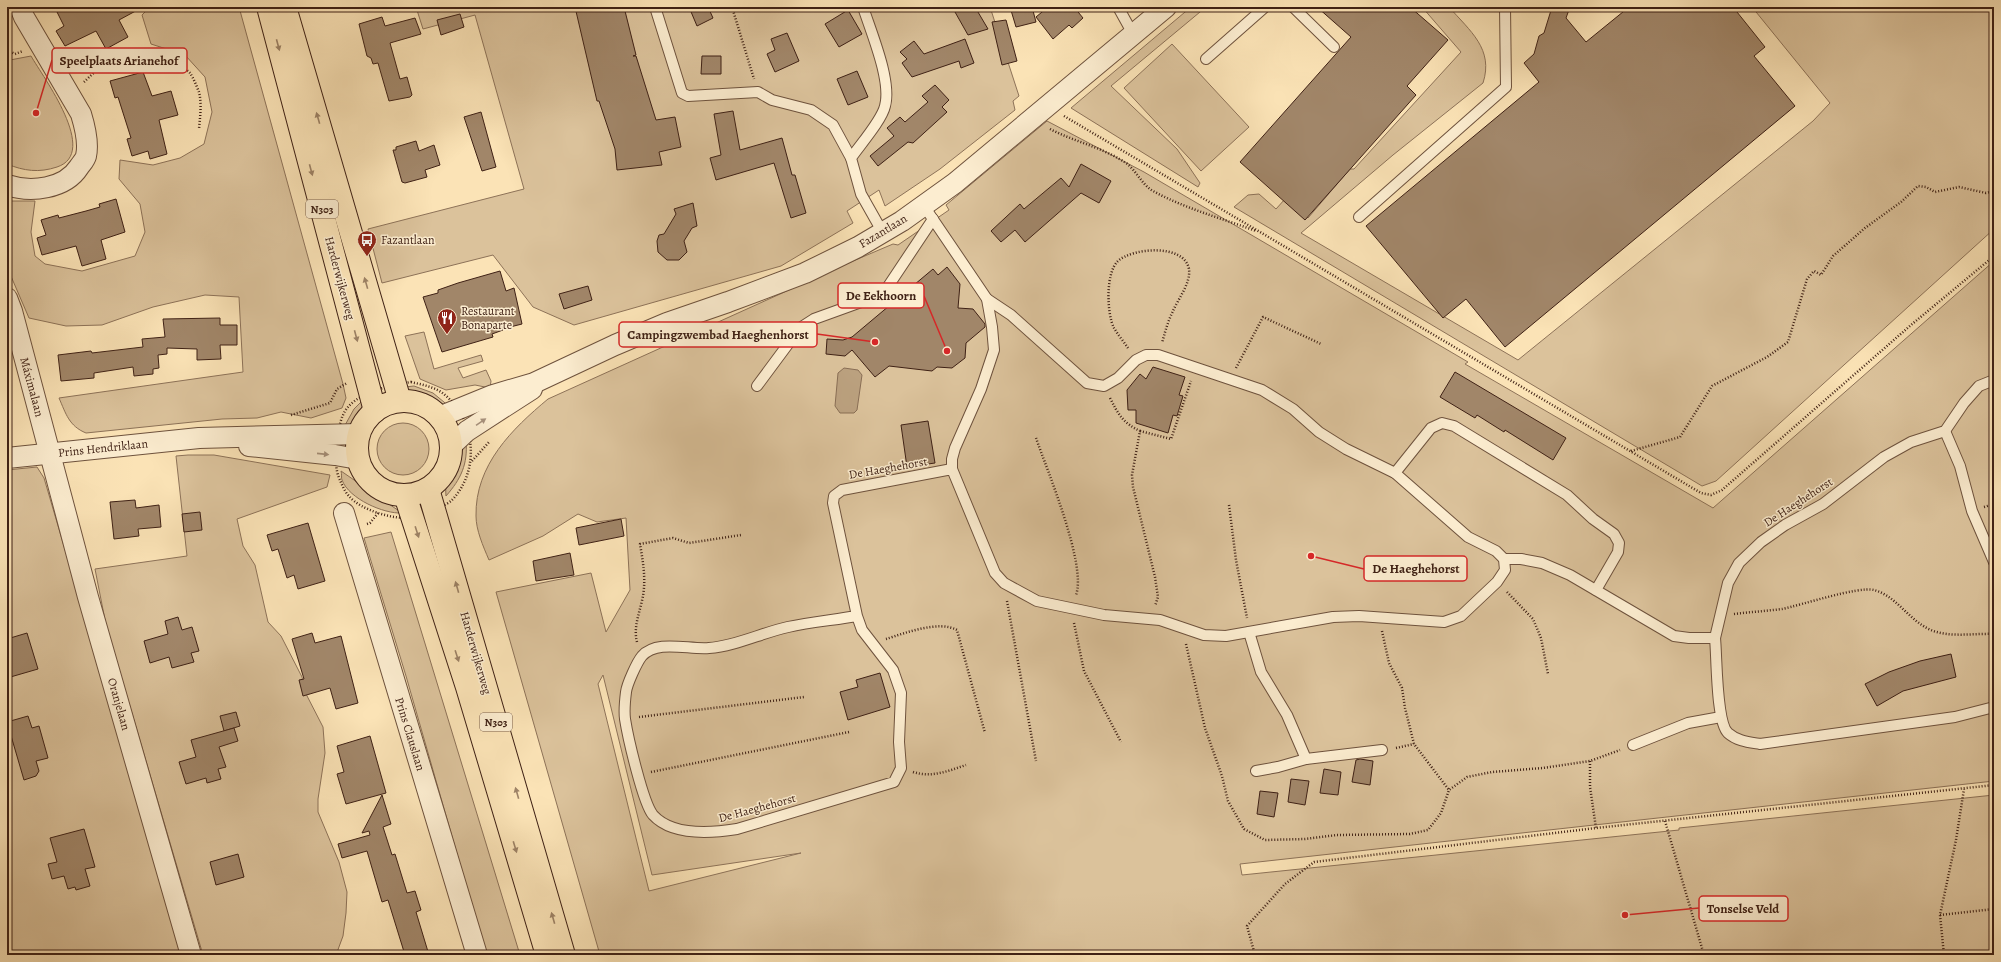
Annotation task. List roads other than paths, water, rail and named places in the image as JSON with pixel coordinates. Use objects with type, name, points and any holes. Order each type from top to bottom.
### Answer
[{"type":"main road","name":"Harderwijkerweg","points":[[268,7],[375,411]]},
{"type":"main road","name":"Harderwijkerweg","points":[[285,7],[400,401]]},
{"type":"main road","points":[[400,401],[415,402],[428,408],[449,413],[447,429],[451,446],[449,463],[431,499],[390,493],[375,486],[365,474],[358,460],[357,451],[359,434],[366,421],[375,411],[387,404],[400,401]]},
{"type":"main road","name":"Harderwijkerweg","points":[[405,495],[467,687],[547,955]]},
{"type":"main road","name":"Harderwijkerweg","points":[[431,499],[564,955]]},
{"type":"street","points":[[7,185],[48,188],[61,183],[74,174],[86,157],[85,126],[71,98],[24,17],[20,7]]},
{"type":"street","name":"Fazantlaan","points":[[449,413],[493,395],[534,383],[615,345],[667,323],[805,273],[928,212],[955,182],[1166,7]]},
{"type":"street","name":"Máximalaan","points":[[7,298],[12,311],[49,453]]},
{"type":"street","name":"Fazantlaan","points":[[451,446],[468,431],[514,402],[553,374]]},
{"type":"street","name":"Prins Hendriklaan","points":[[7,458],[199,438],[338,432],[359,434]]},
{"type":"street","name":"Prins Hendriklaan","points":[[199,438],[252,446],[335,455],[358,460]]},
{"type":"street","name":"Oranjelaan","points":[[49,453],[88,597],[191,955]]},
{"type":"street","name":"Prins Clauslaan","points":[[344,513],[477,955]]},
{"type":"lane","points":[[655,7],[682,93],[688,96],[758,92],[772,100],[811,110],[823,118],[833,125],[850,158],[861,194],[883,233]]},
{"type":"lane","points":[[850,158],[873,128],[885,106],[886,79],[863,7]]},
{"type":"lane","points":[[1118,7],[1133,34]]},
{"type":"lane","points":[[1206,59],[1265,7]]},
{"type":"lane","points":[[1293,7],[1334,47]]},
{"type":"lane","points":[[1359,217],[1506,87],[1505,7]]},
{"type":"lane","points":[[757,386],[800,328],[814,319],[872,298],[887,288],[928,212],[987,299],[1011,315],[1087,383],[1104,386],[1118,378],[1136,360],[1146,355],[1158,355],[1262,390],[1294,409],[1319,432],[1346,449],[1395,472],[1468,537],[1496,551],[1504,559],[1505,570],[1497,582],[1461,616],[1444,622],[1379,617],[1333,617],[1226,636],[1204,635],[1160,620],[1104,615],[1037,601],[1004,583],[995,573],[952,469],[952,459],[955,448],[981,389],[994,350],[987,299]]},
{"type":"lane","points":[[1994,380],[1979,386],[1964,403],[1945,430],[1960,466],[1972,511],[1994,562]]},
{"type":"lane","points":[[1395,472],[1431,428],[1442,423],[1454,426],[1567,495],[1592,518],[1614,534],[1619,543],[1618,552],[1596,590]]},
{"type":"lane","name":"De Haeghehorst","points":[[1945,430],[1911,442],[1884,457],[1823,504],[1785,525],[1761,542],[1739,563],[1728,583],[1722,616],[1715,638],[1721,717],[1727,732],[1740,741],[1760,744],[1955,717],[1994,707]]},
{"type":"lane","name":"De Haeghehorst","points":[[857,616],[788,627],[720,647],[696,649],[664,647],[654,649],[642,656],[626,691],[625,718],[644,796],[653,815],[669,826],[698,832],[716,832],[737,829],[894,782],[901,768],[899,742],[901,693],[893,670],[862,630],[857,616],[839,539],[833,503],[834,496],[842,490],[952,469]]},
{"type":"lane","points":[[1504,559],[1521,559],[1542,563],[1570,575],[1674,636],[1690,638],[1715,638]]},
{"type":"lane","points":[[1249,632],[1262,672],[1287,715],[1306,759]]},
{"type":"lane","points":[[1633,745],[1688,723],[1721,717]]},
{"type":"lane","points":[[1256,771],[1278,768],[1306,759],[1382,750]]},
{"type":"place","name":"Speelplaats Arianehof","points":[[36,113]]},
{"type":"place","name":"Fazantlaan","points":[[367,257]]},
{"type":"place","name":"Restaurant Bonaparte","points":[[447,335]]},
{"type":"place","name":"Campingzwembad Haeghenhorst","points":[[875,342]]},
{"type":"place","name":"De Eekhoorn","points":[[947,351]]},
{"type":"place","name":"De Haeghehorst","points":[[1311,556]]},
{"type":"place","name":"Tonselse Veld","points":[[1625,915]]}]
